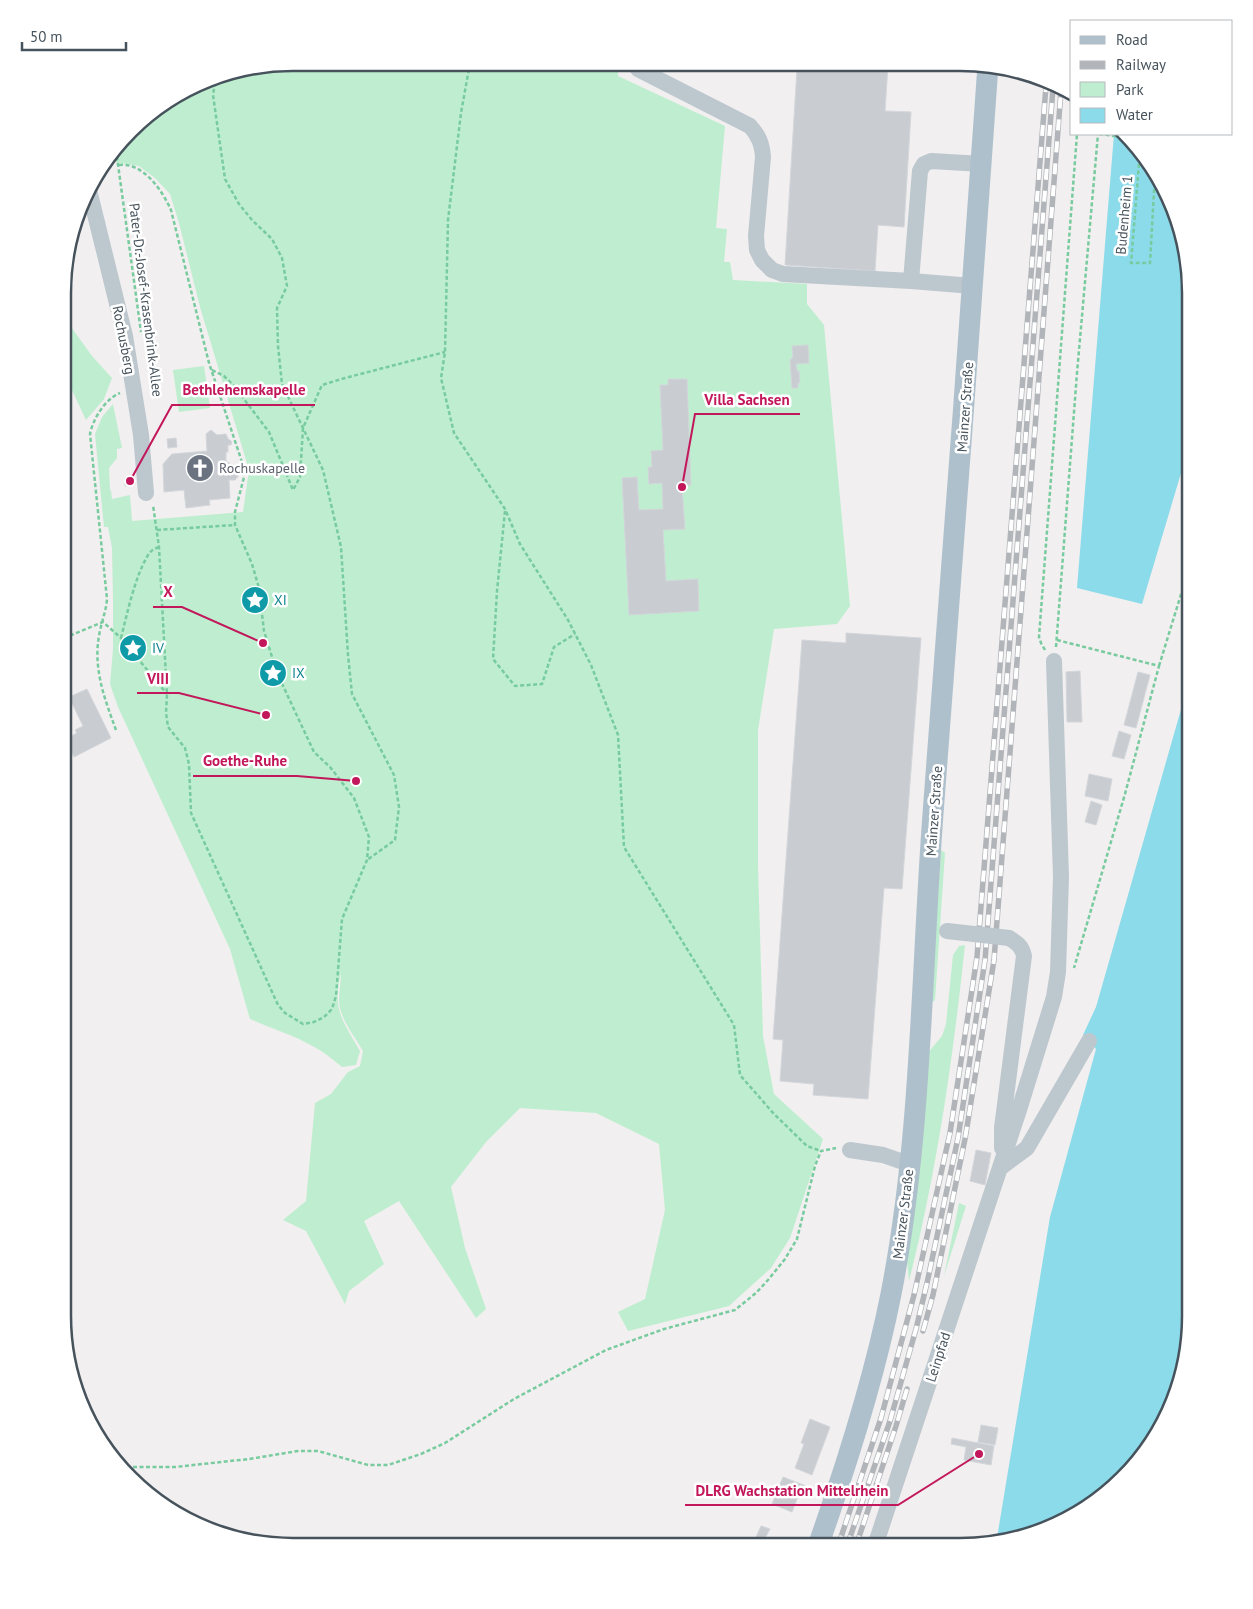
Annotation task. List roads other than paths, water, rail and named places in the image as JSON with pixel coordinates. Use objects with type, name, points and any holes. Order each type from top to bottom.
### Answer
[{"type":"main road","name":"Mainzer Straße","points":[[821,1538],[844,1472],[882,1334],[898,1250],[909,1164],[921,1032],[933,819],[987,73]]},
{"type":"street","points":[[642,71],[750,126],[758,135],[762,144],[763,157],[756,236],[757,250],[762,260],[772,270],[783,274],[973,286]]},
{"type":"street","points":[[911,281],[920,171],[924,164],[931,161],[982,164]]},
{"type":"street","name":"Rochusberg","points":[[92,200],[126,336],[141,435],[146,493]]},
{"type":"street","points":[[1000,1168],[1054,997],[1058,972],[1061,868],[1054,661]]},
{"type":"street","points":[[947,931],[1008,938],[1022,948],[1024,956],[1002,1128],[1000,1168]]},
{"type":"street","points":[[1000,1168],[1027,1148],[1089,1041]]},
{"type":"street","points":[[850,1150],[882,1155],[909,1164]]},
{"type":"street","name":"Leinpfad","points":[[878,1538],[1000,1168]]},
{"type":"water","points":[[1114,135],[1116,135],[1136,158],[1159,195],[1170,222],[1180,264],[1182,293],[1182,470],[1142,604],[1077,588]]},
{"type":"water","points":[[1182,706],[1182,1316],[1180,1345],[1174,1373],[1165,1401],[1152,1427],[1136,1451],[1117,1473],[1095,1492],[1058,1515],[1031,1526],[998,1534],[1050,1217],[1096,1049],[1083,1035],[1096,1007]]},
{"type":"railway","points":[[841,1538],[881,1418],[914,1295],[950,1133],[977,957],[1046,88]]},
{"type":"railway","points":[[850,1538],[890,1421],[927,1283],[958,1138],[985,960],[1053,92]]},
{"type":"railway","points":[[923,1331],[933,1295],[965,1139],[994,960],[1061,95]]},
{"type":"railway","points":[[859,1538],[907,1389]]},
{"type":"place","name":"Rochuskapelle","points":[[200,468]]},
{"type":"place","name":"Bethlehemskapelle","points":[[130,481]]},
{"type":"place","name":"Villa Sachsen","points":[[682,487]]},
{"type":"place","name":"XI","points":[[255,600]]},
{"type":"place","name":"X","points":[[263,643]]},
{"type":"place","name":"IV","points":[[133,648]]},
{"type":"place","name":"IX","points":[[273,673]]},
{"type":"place","name":"VIII","points":[[266,715]]},
{"type":"place","name":"Goethe-Ruhe","points":[[356,781]]},
{"type":"place","name":"DLRG Wachstation Mittelrhein","points":[[979,1454]]}]
